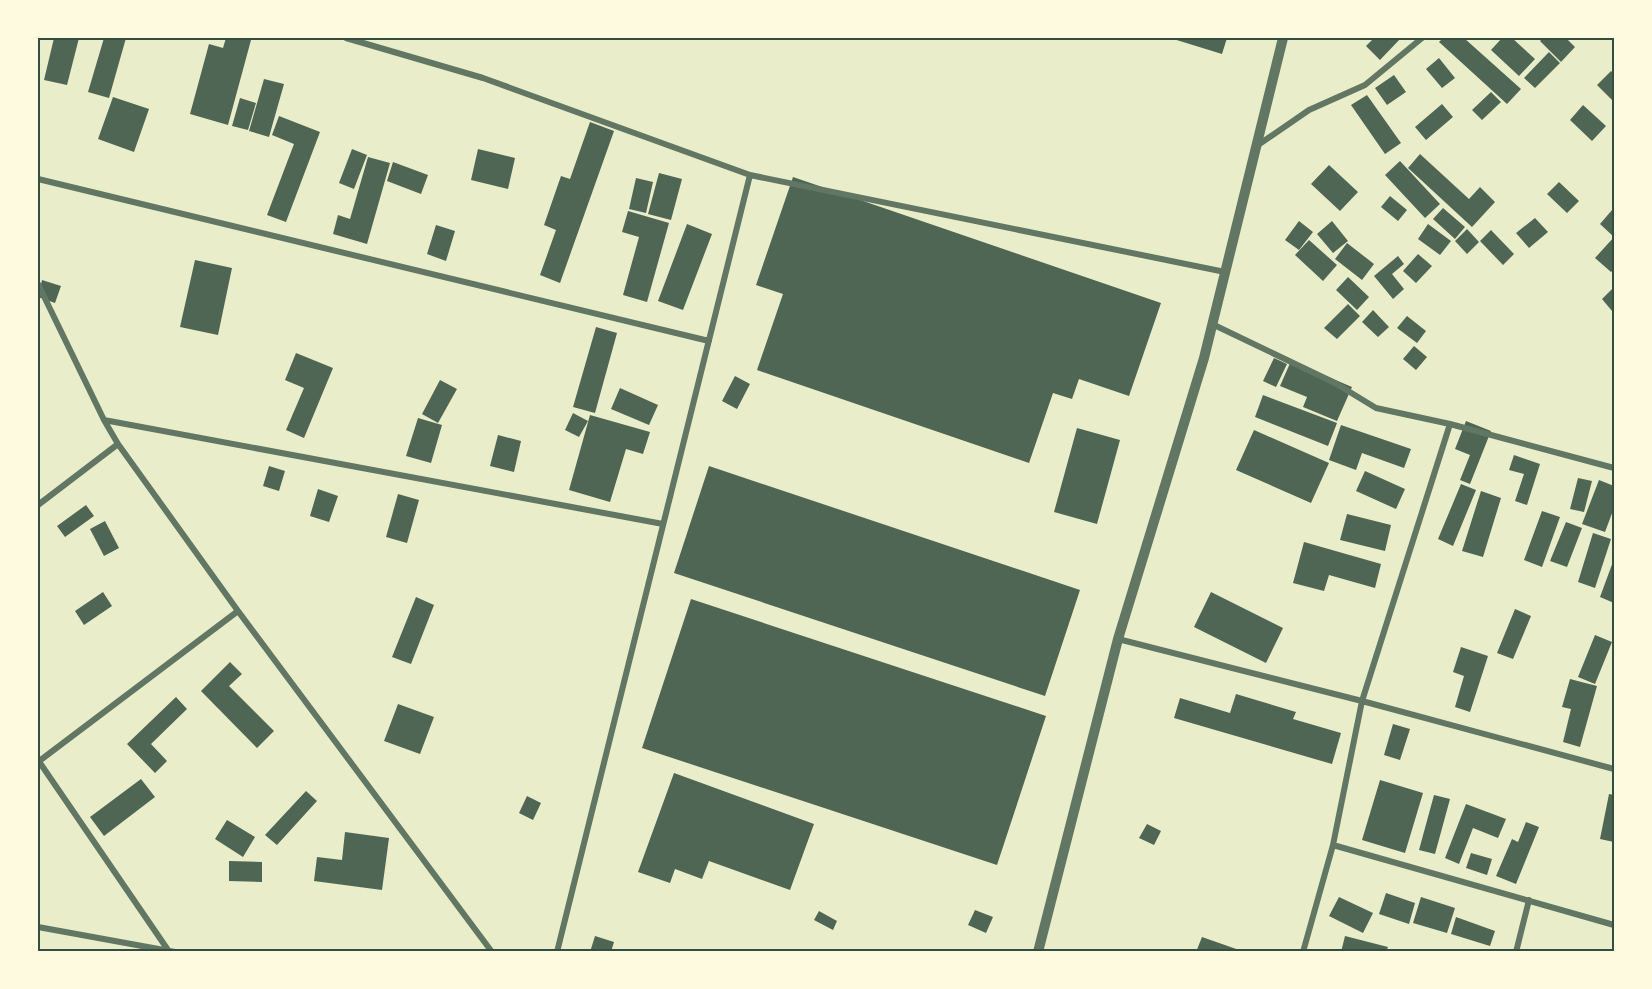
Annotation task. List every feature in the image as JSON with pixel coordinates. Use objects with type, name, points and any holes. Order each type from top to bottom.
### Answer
[{"type":"street","points":[[346,38],[483,78],[750,175],[1225,272]]},
{"type":"street","points":[[1038,951],[1118,639],[1204,358],[1283,38]]},
{"type":"street","points":[[1256,146],[1309,110],[1365,85],[1422,38]]},
{"type":"street","points":[[557,951],[750,175]]},
{"type":"street","points":[[38,179],[709,341]]},
{"type":"street","points":[[38,284],[118,444],[238,612],[492,951]]},
{"type":"street","points":[[1212,324],[1335,383],[1376,408],[1450,424],[1614,468]]},
{"type":"street","points":[[104,420],[663,524]]},
{"type":"street","points":[[1303,951],[1333,845],[1362,701],[1450,424]]},
{"type":"street","points":[[38,505],[118,444]]},
{"type":"street","points":[[171,951],[38,761],[238,612]]},
{"type":"street","points":[[1118,639],[1362,701],[1614,769]]},
{"type":"street","points":[[1333,845],[1614,925]]},
{"type":"street","points":[[1516,951],[1529,900]]},
{"type":"street","points":[[38,927],[171,951]]},
{"type":"building","points":[[54,38],[79,38],[67,85],[44,80]]},
{"type":"building","points":[[104,38],[126,38],[109,98],[88,92]]},
{"type":"building","points":[[226,38],[251,40],[228,125],[190,114],[209,44],[223,48]]},
{"type":"building","points":[[1170,38],[1227,38],[1222,54]]},
{"type":"building","points":[[1374,38],[1401,38],[1380,60],[1366,46]]},
{"type":"building","points":[[1443,38],[1464,38],[1521,89],[1507,104],[1439,42]]},
{"type":"building","points":[[1502,38],[1512,38],[1535,59],[1519,76],[1491,50]]},
{"type":"building","points":[[1543,38],[1566,38],[1575,47],[1561,62],[1540,41]]},
{"type":"building","points":[[1549,52],[1560,63],[1535,88],[1524,78]]},
{"type":"building","points":[[1439,58],[1455,78],[1442,88],[1426,69]]},
{"type":"building","points":[[1611,71],[1614,74],[1614,102],[1597,85]]},
{"type":"building","points":[[1394,75],[1406,92],[1387,105],[1375,88]]},
{"type":"building","points":[[264,79],[284,84],[269,137],[249,131]]},
{"type":"building","points":[[1491,92],[1501,102],[1482,120],[1472,110]]},
{"type":"building","points":[[1367,95],[1401,143],[1385,154],[1351,105]]},
{"type":"building","points":[[113,97],[149,109],[134,152],[98,139]]},
{"type":"building","points":[[240,98],[256,103],[248,130],[232,126]]},
{"type":"building","points":[[1442,104],[1453,117],[1426,140],[1415,127]]},
{"type":"building","points":[[1583,105],[1606,126],[1592,141],[1570,120]]},
{"type":"building","points":[[279,116],[320,132],[286,222],[267,215],[294,144],[272,135]]},
{"type":"building","points":[[590,122],[614,131],[560,283],[540,275],[556,230],[544,225],[561,176],[570,179]]},
{"type":"building","points":[[352,149],[367,155],[354,189],[339,183]]},
{"type":"building","points":[[478,149],[515,158],[508,189],[471,180]]},
{"type":"building","points":[[1420,154],[1469,199],[1480,187],[1495,202],[1472,227],[1408,168]]},
{"type":"building","points":[[368,157],[390,163],[367,244],[333,234],[338,215],[350,219]]},
{"type":"building","points":[[1400,161],[1440,204],[1425,218],[1385,175]]},
{"type":"building","points":[[393,162],[428,175],[421,194],[387,181]]},
{"type":"building","points":[[1329,165],[1358,192],[1340,211],[1311,184]]},
{"type":"building","points":[[659,173],[682,179],[671,220],[648,214]]},
{"type":"building","points":[[793,177],[1161,303],[1129,396],[1079,379],[1072,399],[1053,393],[1029,463],[757,370],[783,294],[756,285]]},
{"type":"building","points":[[636,178],[653,182],[646,213],[629,209]]},
{"type":"building","points":[[1559,182],[1579,201],[1567,213],[1547,194]]},
{"type":"building","points":[[1390,196],[1407,210],[1398,221],[1381,207]]},
{"type":"building","points":[[1443,208],[1465,227],[1455,239],[1433,219]]},
{"type":"building","points":[[1612,210],[1614,212],[1614,237],[1600,224]]},
{"type":"building","points":[[628,211],[669,223],[647,302],[623,295],[639,237],[622,232]]},
{"type":"building","points":[[1535,218],[1548,232],[1529,248],[1516,233]]},
{"type":"building","points":[[1299,221],[1313,232],[1299,250],[1285,240]]},
{"type":"building","points":[[1332,221],[1348,241],[1333,253],[1317,234]]},
{"type":"building","points":[[687,224],[712,234],[683,310],[658,301]]},
{"type":"building","points":[[1428,224],[1451,241],[1440,255],[1418,239]]},
{"type":"building","points":[[436,225],[455,231],[446,261],[427,254]]},
{"type":"building","points":[[1467,229],[1479,242],[1467,254],[1455,241]]},
{"type":"building","points":[[1491,230],[1514,254],[1503,265],[1480,241]]},
{"type":"building","points":[[1614,237],[1614,269],[1611,272],[1595,258]]},
{"type":"building","points":[[1309,240],[1337,265],[1323,281],[1295,255]]},
{"type":"building","points":[[1347,243],[1374,264],[1362,280],[1335,259]]},
{"type":"building","points":[[1418,254],[1432,266],[1416,283],[1403,271]]},
{"type":"building","points":[[1398,256],[1404,264],[1392,274],[1404,289],[1393,299],[1374,276]]},
{"type":"building","points":[[195,260],[232,268],[218,335],[180,327]]},
{"type":"building","points":[[1348,277],[1369,297],[1357,310],[1336,290]]},
{"type":"building","points":[[42,280],[61,286],[55,303],[38,297]]},
{"type":"building","points":[[1614,287],[1614,308],[1612,311],[1602,299]]},
{"type":"building","points":[[1348,304],[1360,316],[1337,339],[1324,328]]},
{"type":"building","points":[[1373,310],[1389,327],[1378,337],[1362,322]]},
{"type":"building","points":[[1407,316],[1426,331],[1417,343],[1397,328]]},
{"type":"building","points":[[596,327],[617,333],[595,413],[573,407]]},
{"type":"building","points":[[1414,346],[1427,357],[1416,370],[1403,359]]},
{"type":"building","points":[[296,353],[333,368],[304,438],[286,430],[304,388],[285,380]]},
{"type":"building","points":[[1274,358],[1287,364],[1276,387],[1263,381]]},
{"type":"building","points":[[1291,361],[1352,387],[1337,421],[1303,407],[1307,397],[1280,386]]},
{"type":"building","points":[[735,376],[750,384],[737,409],[722,401]]},
{"type":"building","points":[[440,380],[457,389],[438,423],[422,414]]},
{"type":"building","points":[[620,388],[658,405],[649,425],[611,409]]},
{"type":"building","points":[[1263,395],[1337,423],[1328,446],[1255,417]]},
{"type":"building","points":[[573,413],[588,421],[579,437],[565,430]]},
{"type":"building","points":[[590,415],[650,432],[643,454],[626,449],[610,502],[569,490]]},
{"type":"building","points":[[418,418],[442,425],[431,463],[406,456]]},
{"type":"building","points":[[1466,421],[1491,431],[1470,484],[1460,480],[1470,455],[1455,449]]},
{"type":"building","points":[[1341,425],[1411,449],[1404,468],[1362,453],[1356,470],[1329,460]]},
{"type":"building","points":[[1077,428],[1120,440],[1097,524],[1054,512]]},
{"type":"building","points":[[1254,430],[1329,463],[1311,503],[1236,470]]},
{"type":"building","points":[[498,435],[521,441],[514,472],[490,466]]},
{"type":"building","points":[[1514,455],[1540,464],[1527,505],[1515,501],[1524,474],[1509,470]]},
{"type":"building","points":[[269,466],[285,471],[279,491],[263,486]]},
{"type":"building","points":[[709,466],[1080,590],[1045,696],[674,573]]},
{"type":"building","points":[[1365,471],[1405,489],[1396,509],[1356,491]]},
{"type":"building","points":[[1578,478],[1592,481],[1584,512],[1570,509]]},
{"type":"building","points":[[1599,480],[1614,486],[1614,508],[1605,532],[1582,524]]},
{"type":"building","points":[[1461,484],[1476,490],[1453,546],[1438,539]]},
{"type":"building","points":[[318,489],[338,496],[329,522],[310,516]]},
{"type":"building","points":[[1481,491],[1501,498],[1483,557],[1462,551]]},
{"type":"building","points":[[398,494],[419,500],[407,543],[386,537]]},
{"type":"building","points":[[86,505],[94,516],[65,537],[57,526]]},
{"type":"building","points":[[1542,511],[1560,517],[1542,567],[1524,560]]},
{"type":"building","points":[[1347,514],[1391,525],[1385,551],[1340,540]]},
{"type":"building","points":[[105,521],[119,548],[104,556],[90,529]]},
{"type":"building","points":[[1566,522],[1582,528],[1567,567],[1550,561]]},
{"type":"building","points":[[1593,533],[1611,539],[1595,588],[1578,582]]},
{"type":"building","points":[[1304,542],[1381,564],[1375,588],[1329,575],[1324,591],[1293,583]]},
{"type":"building","points":[[1614,559],[1614,603],[1600,597]]},
{"type":"building","points":[[103,592],[112,606],[84,625],[75,611]]},
{"type":"building","points":[[1211,592],[1283,628],[1266,663],[1194,627]]},
{"type":"building","points":[[416,597],[434,605],[411,664],[392,657]]},
{"type":"building","points":[[691,599],[1046,716],[997,865],[642,748]]},
{"type":"building","points":[[1515,609],[1531,616],[1513,659],[1497,653]]},
{"type":"building","points":[[1595,635],[1612,642],[1595,684],[1578,677]]},
{"type":"building","points":[[1461,647],[1488,656],[1470,712],[1455,707],[1464,676],[1453,672]]},
{"type":"building","points":[[230,662],[242,674],[229,686],[274,731],[257,748],[201,691]]},
{"type":"building","points":[[1570,679],[1597,686],[1580,747],[1563,742],[1571,709],[1562,707]]},
{"type":"building","points":[[1236,694],[1296,712],[1293,719],[1341,733],[1332,764],[1174,718],[1180,698],[1230,713]]},
{"type":"building","points":[[176,697],[187,709],[151,744],[167,761],[155,773],[127,744]]},
{"type":"building","points":[[398,704],[434,717],[420,754],[384,741]]},
{"type":"building","points":[[1393,724],[1410,729],[1400,760],[1384,755]]},
{"type":"building","points":[[674,773],[814,824],[790,890],[709,861],[702,879],[675,869],[670,883],[638,872]]},
{"type":"building","points":[[141,779],[155,797],[104,836],[90,817]]},
{"type":"building","points":[[1380,780],[1423,793],[1405,853],[1362,840]]},
{"type":"building","points":[[306,791],[317,801],[277,845],[265,835]]},
{"type":"building","points":[[1609,794],[1614,795],[1614,842],[1600,839]]},
{"type":"building","points":[[1434,795],[1450,799],[1435,854],[1419,850]]},
{"type":"building","points":[[527,796],[541,803],[533,820],[519,813]]},
{"type":"building","points":[[1466,804],[1506,819],[1498,838],[1473,828],[1459,864],[1445,858]]},
{"type":"building","points":[[227,820],[255,837],[243,857],[215,839]]},
{"type":"building","points":[[1526,822],[1539,827],[1516,884],[1496,876],[1512,839],[1518,842]]},
{"type":"building","points":[[1147,824],[1161,831],[1154,845],[1139,838]]},
{"type":"building","points":[[345,832],[389,838],[382,890],[314,881],[317,857],[342,860]]},
{"type":"building","points":[[1471,853],[1492,859],[1487,875],[1466,868]]},
{"type":"building","points":[[229,861],[262,862],[262,882],[229,881]]},
{"type":"building","points":[[1386,893],[1415,903],[1409,924],[1379,914]]},
{"type":"building","points":[[1339,897],[1373,913],[1363,933],[1329,916]]},
{"type":"building","points":[[1421,897],[1455,908],[1447,933],[1413,923]]},
{"type":"building","points":[[975,910],[993,917],[986,933],[968,925]]},
{"type":"building","points":[[819,911],[837,921],[833,930],[814,920]]},
{"type":"building","points":[[1456,917],[1495,931],[1490,946],[1451,934]]},
{"type":"building","points":[[595,936],[614,942],[611,952],[590,952]]},
{"type":"building","points":[[1345,936],[1388,947],[1386,952],[1341,952]]},
{"type":"building","points":[[1202,937],[1242,951],[1242,952],[1196,952]]}]
